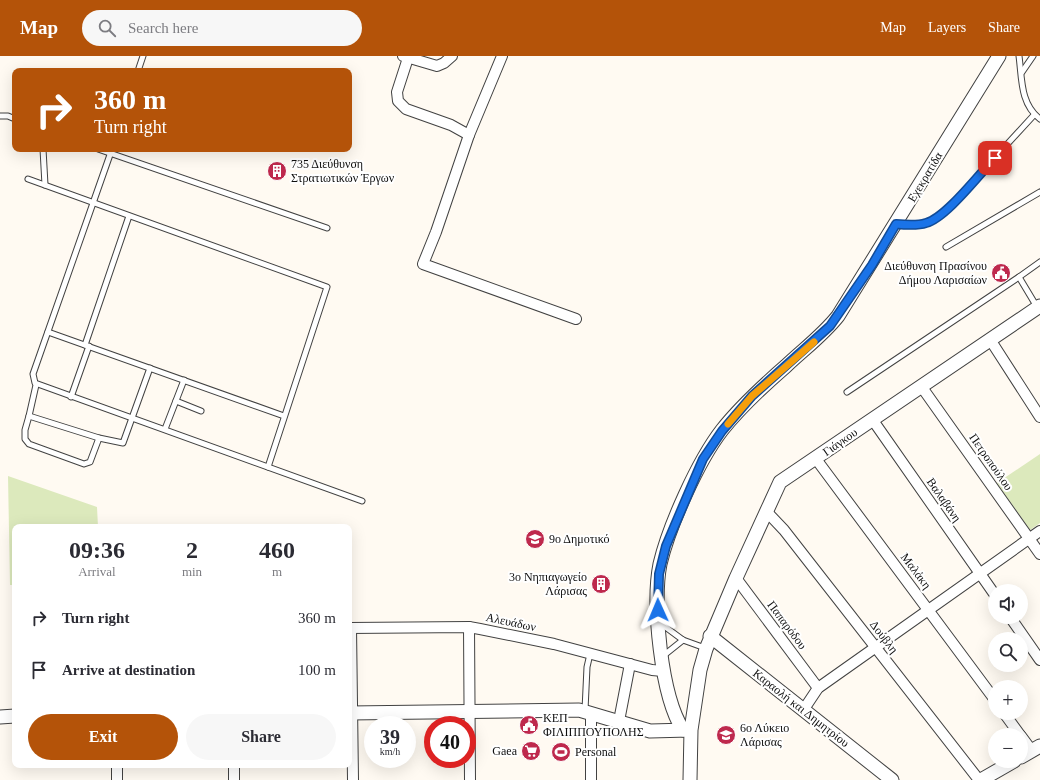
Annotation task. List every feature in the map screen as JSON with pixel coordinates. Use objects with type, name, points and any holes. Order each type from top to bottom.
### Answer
[{"type":"street","points":[[452,56],[444,63],[437,66],[405,57],[397,92],[398,101],[406,109],[451,125],[468,135]]},
{"type":"street","points":[[502,56],[468,135],[436,232],[423,264],[576,319]]},
{"type":"street","name":"Εχεκρατίδα","points":[[687,730],[671,703],[663,671],[658,588],[660,565],[672,528],[703,459],[722,431],[752,396],[830,326],[867,271],[999,56]]},
{"type":"street","name":"Γιάγκου","points":[[690,780],[687,730],[706,649],[710,636],[780,482],[1039,308]]},
{"type":"street","points":[[991,340],[1040,417]]},
{"type":"street","name":"Πετροπούλου","points":[[921,386],[1040,554]]},
{"type":"street","name":"Βαλαβάνη","points":[[872,419],[988,585]]},
{"type":"street","name":"Μαλάκη","points":[[816,458],[988,690]]},
{"type":"street","name":"Δούβλη","points":[[766,511],[784,530],[980,780]]},
{"type":"street","points":[[804,709],[818,688],[1040,531]]},
{"type":"street","name":"Παπαρόδου","points":[[736,578],[818,688]]},
{"type":"street","points":[[1015,624],[1040,660]]},
{"type":"street","points":[[469,627],[470,780]]},
{"type":"street","name":"Αλευάδων","points":[[352,628],[469,627],[513,635],[663,671]]},
{"type":"street","name":"Καραολή και Δημητρίου","points":[[710,636],[804,709],[890,779]]},
{"type":"street","points":[[619,721],[630,664]]},
{"type":"street","points":[[352,712],[588,712],[650,731],[669,732],[687,730]]},
{"type":"street","points":[[588,712],[591,780]]},
{"type":"street","points":[[0,717],[12,716]]},
{"type":"street","points":[[1009,720],[1016,728]]},
{"type":"street","points":[[352,746],[353,780]]},
{"type":"street","points":[[117,768],[117,780]]},
{"type":"street","points":[[234,768],[234,780]]},
{"type":"street","points":[[980,780],[1001,768]]},
{"type":"lane","points":[[139,68],[143,56]]},
{"type":"lane","points":[[1019,56],[1022,72],[1023,95],[1034,114],[1040,119]]},
{"type":"lane","points":[[1022,72],[1033,56]]},
{"type":"lane","points":[[896,224],[919,225],[928,223],[939,216],[955,201],[1034,114]]},
{"type":"lane","points":[[0,116],[12,118]]},
{"type":"lane","points":[[42,152],[45,185]]},
{"type":"lane","points":[[99,438],[90,462],[84,464],[29,444],[25,440],[25,435],[36,385],[33,374],[111,152]]},
{"type":"lane","points":[[114,152],[327,228]]},
{"type":"lane","points":[[28,179],[326,287],[268,467]]},
{"type":"lane","points":[[946,247],[1040,192]]},
{"type":"lane","points":[[71,397],[129,216]]},
{"type":"lane","points":[[847,392],[1040,262]]},
{"type":"lane","points":[[1019,277],[1039,308]]},
{"type":"lane","points":[[48,332],[284,416]]},
{"type":"lane","points":[[29,416],[99,438],[123,443],[150,368]]},
{"type":"lane","points":[[165,429],[184,380]]},
{"type":"lane","points":[[36,385],[132,417],[362,501]]},
{"type":"lane","points":[[176,401],[201,411]]},
{"type":"lane","points":[[659,622],[683,640],[706,649]]},
{"type":"lane","points":[[662,657],[683,640]]},
{"type":"lane","points":[[588,712],[587,667],[590,654]]},
{"type":"green space","points":[[1040,454],[1040,523],[1030,530],[997,483]]},
{"type":"green space","points":[[8,476],[97,507],[98,524],[12,524],[12,585],[10,585]]},
{"type":"slow traffic","points":[[728,424],[752,396],[814,342]]},
{"type":"place","name":"735 Διεύθυνση Στρατιωτικών Έργων","points":[[277,171]]},
{"type":"place","name":"Διεύθυνση Πρασίνου Δήμου Λαρισαίων","points":[[1001,273]]},
{"type":"place","name":"9ο Δημοτικό","points":[[535,539]]},
{"type":"place","name":"3o Νηπιαγωγείο Λάρισας","points":[[601,584]]},
{"type":"place","name":"ΚΕΠ ΦΙΛΙΠΠΟΥΠΟΛΗΣ","points":[[529,725]]},
{"type":"place","name":"6ο Λύκειο Λάρισας","points":[[726,735]]},
{"type":"place","name":"Gaea","points":[[531,751]]},
{"type":"place","name":"Personal","points":[[561,752]]},
{"type":"route","points":[[658,610],[660,565],[666,546],[682,505],[703,459],[722,431],[752,396],[787,364],[818,339],[830,326],[872,265],[896,224],[919,225],[928,223],[939,216],[995,158]]}]
